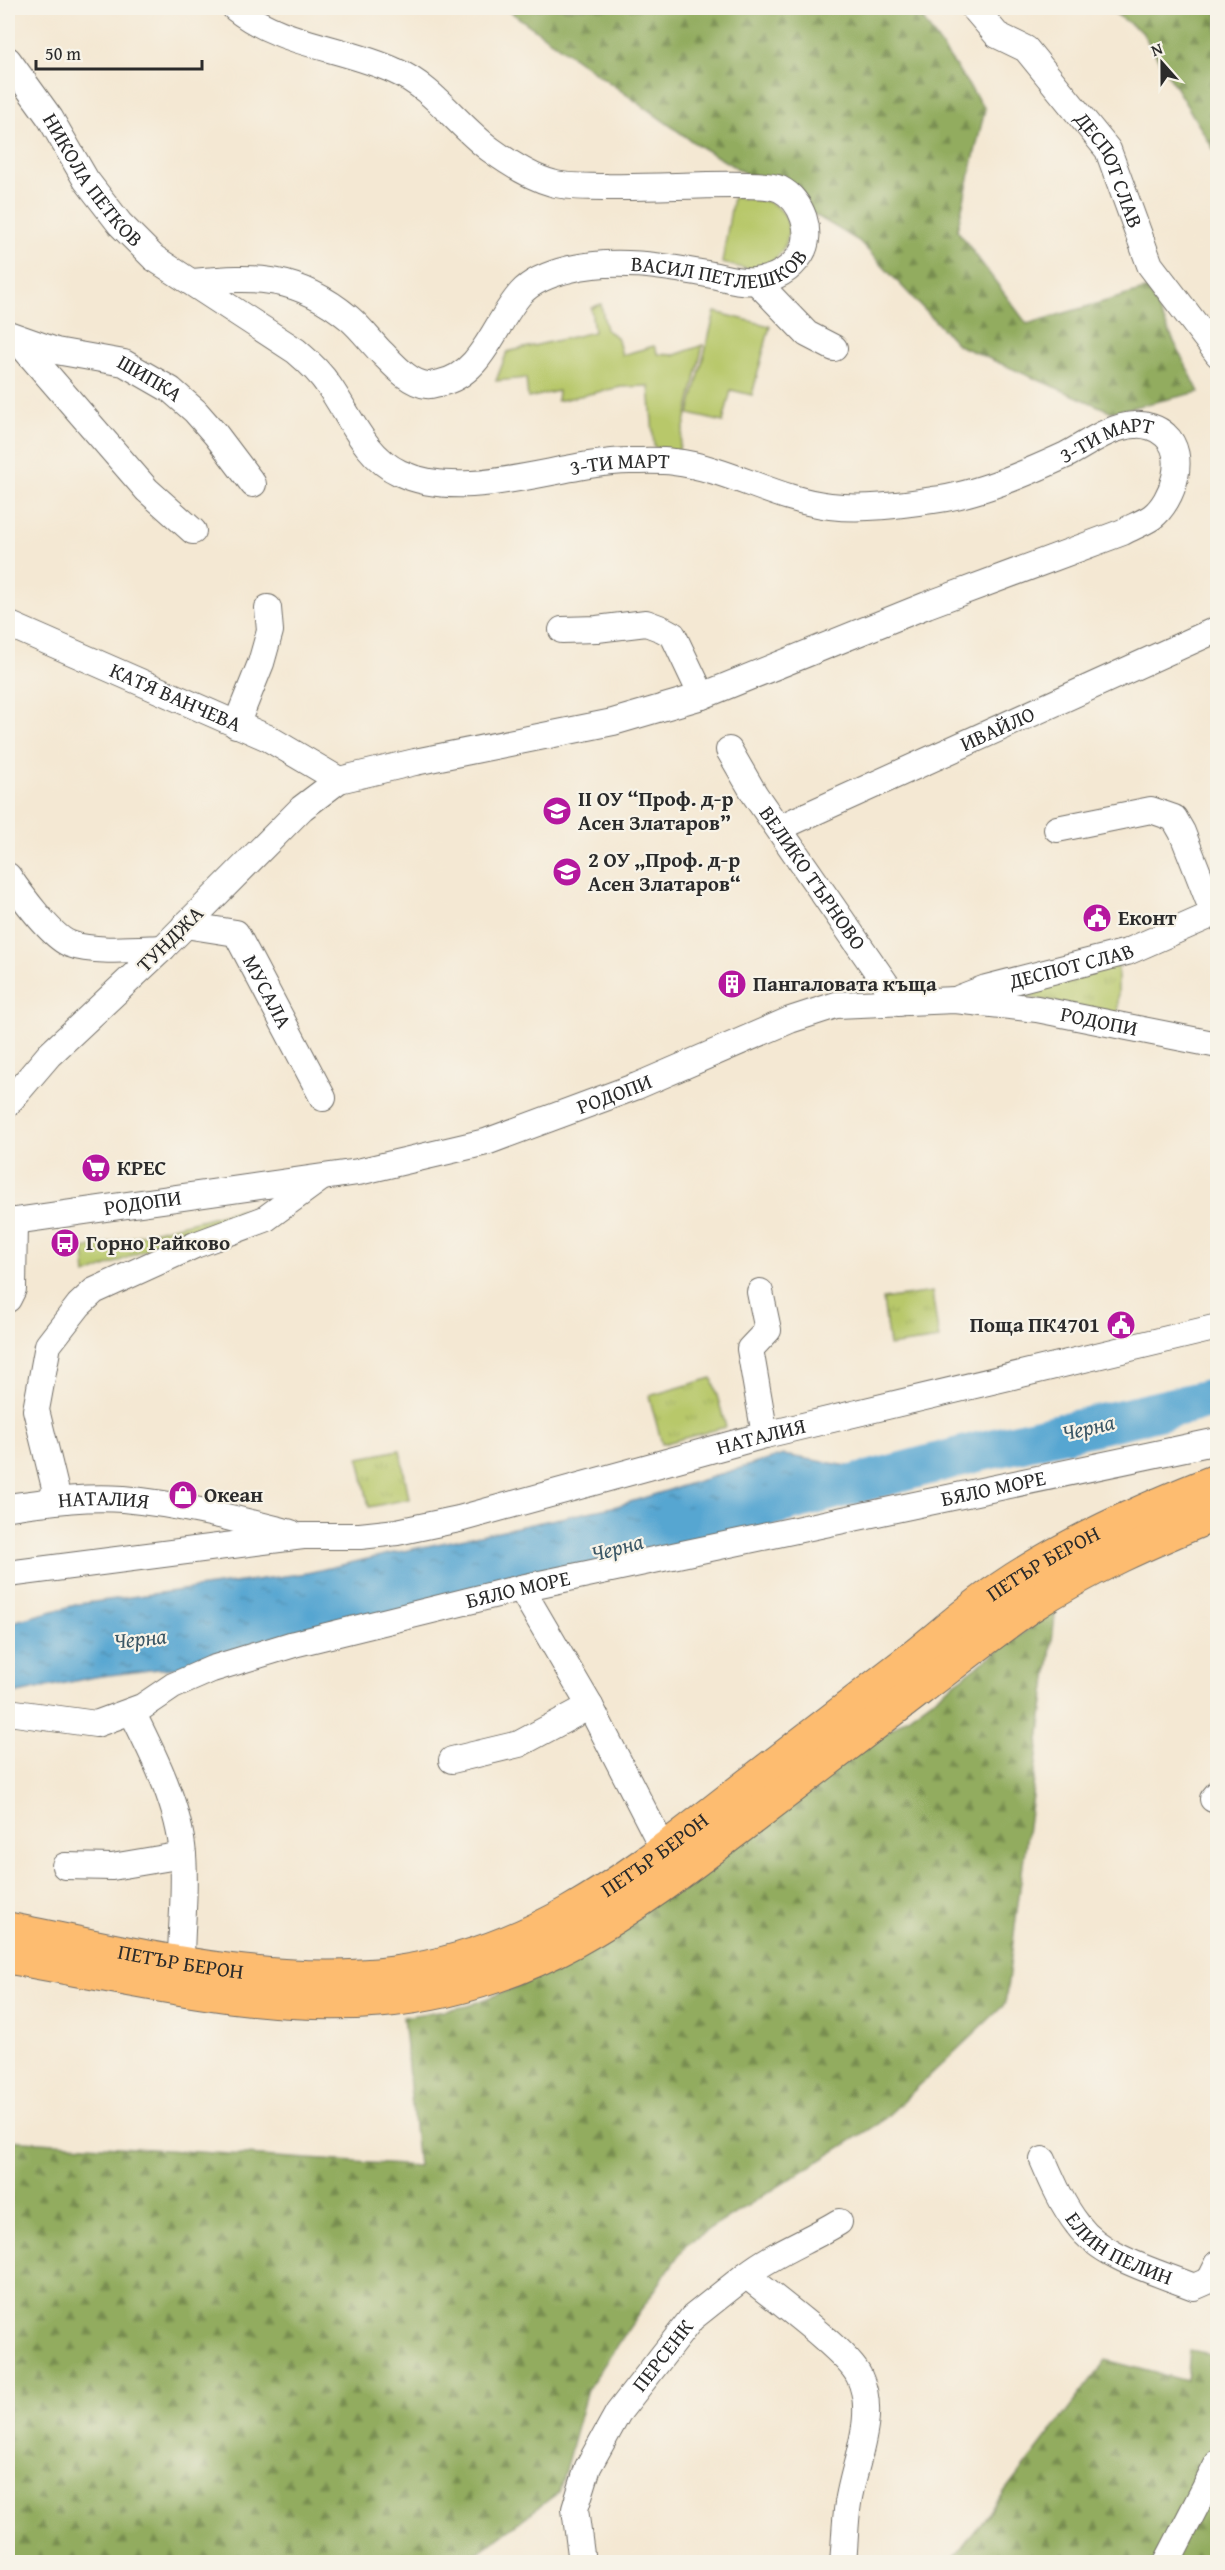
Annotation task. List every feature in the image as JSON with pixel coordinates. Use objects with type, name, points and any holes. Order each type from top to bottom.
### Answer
[{"type":"main road","name":"ПЕТЪР БЕРОН","points":[[8,1957],[237,1997],[322,2003],[382,2001],[455,1989],[534,1963],[613,1920],[668,1882],[1031,1606],[1108,1562],[1218,1480]]},
{"type":"main road","name":"ПЕТЪР БЕРОН","points":[[8,1929],[181,1962],[283,1975],[392,1973],[425,1967],[492,1949],[527,1936],[570,1914],[664,1851],[996,1591],[1094,1535],[1167,1517],[1218,1513]]},
{"type":"street","name":"ВАСИЛ ПЕТЛЕШКОВ","points":[[193,282],[240,278],[280,280],[318,296],[351,319],[404,375],[427,385],[455,380],[478,360],[508,310],[523,290],[544,277],[601,263],[708,274],[740,282],[756,281],[775,277],[788,270],[803,251],[808,231],[801,213],[778,188],[754,185],[646,188],[553,184],[522,171],[489,149],[417,84],[398,71],[285,36],[235,8]]},
{"type":"street","name":"ДЕСПОТ СЛАВ","points":[[974,8],[997,35],[1026,49],[1108,150],[1150,265],[1218,354]]},
{"type":"street","name":"НИКОЛА ПЕТКОВ","points":[[8,60],[50,118],[87,180],[120,224],[154,258],[193,282]]},
{"type":"street","points":[[756,281],[807,334],[834,348]]},
{"type":"street","name":"3-ТИ МАРТ","points":[[193,282],[296,351],[314,366],[375,454],[399,473],[429,483],[506,480],[627,461],[674,462],[713,471],[789,497],[830,506],[883,506],[936,500],[1002,482],[1036,469],[1106,433],[1134,425],[1154,427],[1170,441],[1176,454],[1176,475],[1168,496],[1153,516],[1123,532],[1031,568],[927,605],[702,696],[613,722],[415,762],[339,780]]},
{"type":"street","points":[[11,335],[46,371],[147,490],[193,531]]},
{"type":"street","name":"ШИПКА","points":[[11,335],[56,351],[124,363],[171,390],[195,411],[216,435],[253,484]]},
{"type":"street","points":[[236,725],[261,663],[270,631],[268,608]]},
{"type":"street","points":[[562,630],[597,629],[646,622],[673,635],[702,696]]},
{"type":"street","name":"КАТЯ ВАНЧЕВА","points":[[8,624],[268,738],[339,780]]},
{"type":"street","name":"ИВАЙЛО","points":[[779,828],[1218,629]]},
{"type":"street","name":"ВЕЛИКО ТЪРНОВО","points":[[729,750],[755,795],[899,1003]]},
{"type":"street","name":"ТУНДЖА","points":[[8,1103],[49,1055],[163,948],[302,808],[339,780]]},
{"type":"street","points":[[1057,829],[1151,810],[1174,818],[1216,913]]},
{"type":"street","points":[[8,876],[34,913],[69,944],[108,949],[163,948]]},
{"type":"street","name":"ДЕСПОТ СЛАВ","points":[[955,1000],[986,988],[1127,952],[1216,913]]},
{"type":"street","name":"МУСАЛА","points":[[185,925],[236,933],[323,1098]]},
{"type":"street","name":"РОДОПИ","points":[[11,1222],[358,1172],[486,1142],[637,1086],[790,1020],[836,1005],[955,1000],[1036,1009],[1218,1045]]},
{"type":"street","points":[[58,1500],[36,1410],[48,1346],[79,1305],[94,1290],[195,1245],[265,1219],[324,1176]]},
{"type":"street","points":[[8,1299],[13,1289],[11,1222]]},
{"type":"street","points":[[760,1292],[768,1330],[750,1349],[765,1435]]},
{"type":"street","name":"НАТАЛИЯ","points":[[8,1574],[303,1536],[360,1536],[397,1532],[459,1519],[765,1435],[1218,1327]]},
{"type":"street","name":"БЯЛО МОРЕ","points":[[8,1712],[96,1724],[132,1712],[173,1686],[213,1669],[294,1644],[521,1588],[1218,1441]]},
{"type":"street","name":"НАТАЛИЯ","points":[[8,1507],[58,1500],[103,1499],[152,1503],[231,1517],[303,1536]]},
{"type":"street","points":[[521,1588],[590,1706],[664,1851]]},
{"type":"street","points":[[452,1760],[519,1744],[590,1706]]},
{"type":"street","points":[[132,1712],[159,1767],[176,1821],[183,1855],[181,1962]]},
{"type":"street","points":[[65,1866],[112,1867],[183,1855]]},
{"type":"street","name":"ЕЛИН ПЕЛИН","points":[[1043,2160],[1059,2195],[1079,2227],[1110,2254],[1194,2287],[1210,2280],[1218,2264]]},
{"type":"street","name":"ПЕРСЕНК","points":[[582,2562],[575,2509],[588,2467],[618,2413],[692,2318],[763,2262],[806,2242],[839,2222]]},
{"type":"street","points":[[746,2276],[836,2350],[859,2375],[867,2400],[866,2422],[848,2502],[843,2562]]},
{"type":"street","points":[[1167,2562],[1218,2463]]},
{"type":"green space","points":[[505,8],[915,8],[985,109],[957,230],[1027,324],[1148,289],[1199,392],[1112,412],[958,345],[859,241],[696,144]]},
{"type":"green space","points":[[1107,8],[1217,8],[1217,155],[1142,32]]},
{"type":"green space","points":[[733,197],[771,203],[781,210],[786,219],[787,240],[775,259],[766,265],[751,269],[722,263]]},
{"type":"green space","points":[[601,304],[606,330],[617,337],[622,355],[654,346],[658,354],[675,355],[703,345],[676,462],[654,446],[649,386],[621,387],[557,401],[558,391],[528,398],[526,378],[496,381],[507,352],[594,332],[591,308]]},
{"type":"green space","points":[[715,312],[770,326],[752,395],[731,390],[723,422],[689,414]]},
{"type":"green space","points":[[1118,961],[1118,1014],[1011,994]]},
{"type":"green space","points":[[268,1206],[191,1231],[86,1275],[84,1249],[236,1211]]},
{"type":"green space","points":[[932,1292],[939,1339],[889,1346],[883,1299]]},
{"type":"green space","points":[[712,1378],[726,1427],[662,1444],[649,1396]]},
{"type":"green space","points":[[400,1450],[409,1499],[369,1507],[359,1458]]},
{"type":"green space","points":[[1056,1609],[1005,2004],[880,2123],[686,2244],[587,2390],[559,2492],[465,2562],[8,2562],[8,2140],[418,2166],[403,2017],[468,2006],[521,1985],[613,1932]]},
{"type":"green space","points":[[1190,2351],[1217,2356],[1217,2562],[951,2562],[1106,2360],[1187,2381]]},
{"type":"water","points":[[783,1455],[854,1467],[750,1506],[350,1595],[305,1631],[210,1667],[158,1669],[94,1677],[8,1695],[8,1623],[79,1604],[307,1573],[617,1506]]},
{"type":"waterway","name":"Черна","points":[[270,1625],[292,1623],[543,1566],[978,1452],[1218,1397]]},
{"type":"place","name":"II ОУ “Проф. д-р Асен Златаров”","points":[[557,811]]},
{"type":"place","name":"2 ОУ „Проф. д-р Асен Златаров“","points":[[567,872]]},
{"type":"place","name":"Еконт","points":[[1097,918]]},
{"type":"place","name":"Пангаловата къща","points":[[732,984]]},
{"type":"place","name":"КРЕС","points":[[96,1168]]},
{"type":"place","name":"Горно Райково","points":[[65,1243]]},
{"type":"place","name":"Поща ПК4701","points":[[1121,1325]]},
{"type":"place","name":"Океан","points":[[183,1495]]}]
